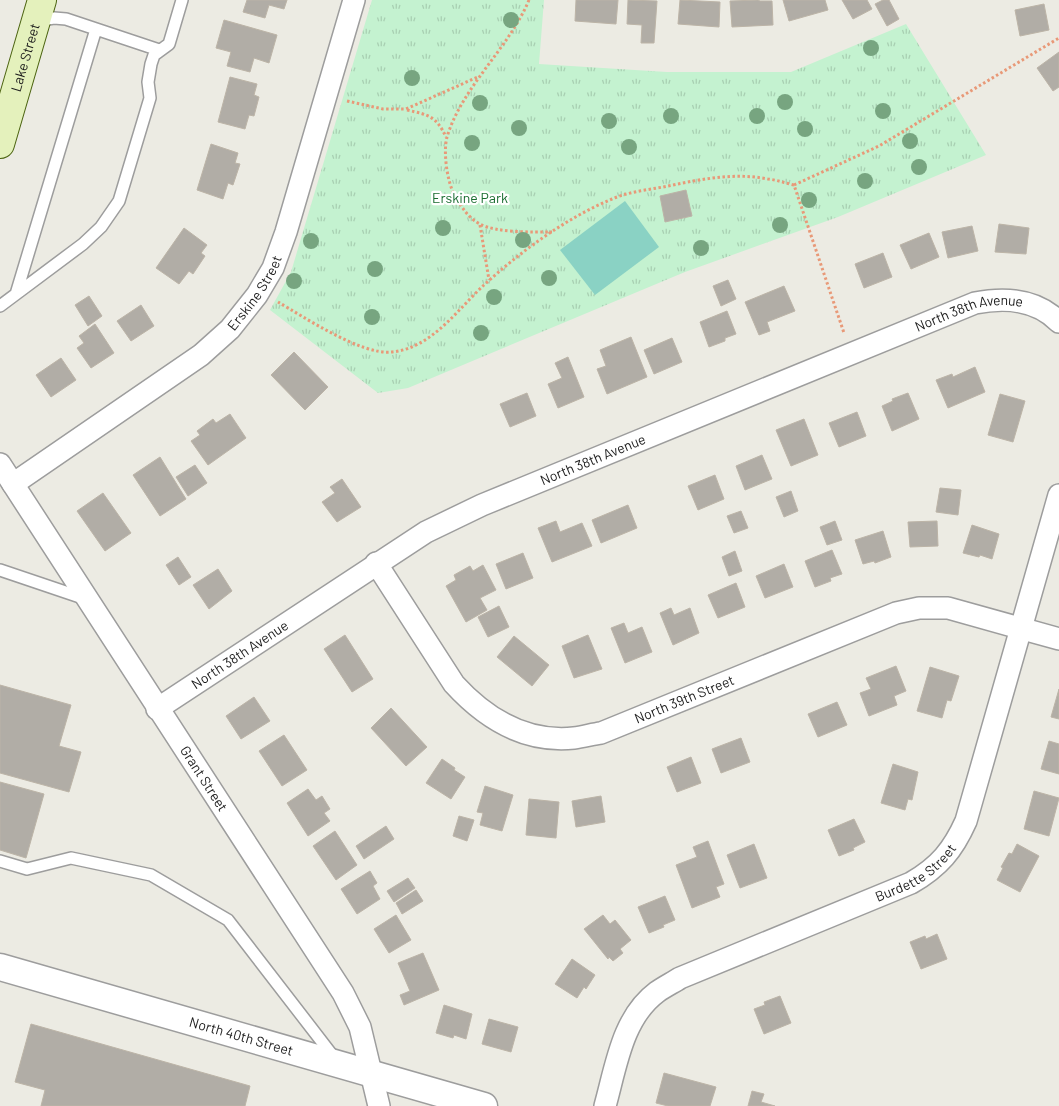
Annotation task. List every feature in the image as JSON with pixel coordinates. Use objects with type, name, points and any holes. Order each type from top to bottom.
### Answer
[{"type":"main road","name":"Lake Street","points":[[0,144],[39,10]]},
{"type":"street","name":"Erskine Street","points":[[13,484],[201,355],[230,329],[257,295],[272,268],[286,232],[354,0]]},
{"type":"street","name":"North 38th Avenue","points":[[157,709],[376,563],[426,532],[482,505],[975,303],[995,299],[1020,301],[1034,305],[1053,316],[1059,322]]},
{"type":"street","name":"Grant Street","points":[[0,464],[157,709],[343,993],[360,1027],[379,1106]]},
{"type":"street","name":"Burdette Street","points":[[605,1106],[626,1032],[645,1003],[656,992],[680,978],[911,884],[927,874],[945,858],[956,842],[966,821],[1059,495]]},
{"type":"street","name":"North 39th Street","points":[[376,563],[454,684],[465,696],[483,712],[502,724],[524,733],[547,738],[575,738],[601,732],[896,613],[919,608],[948,608],[1059,639]]},
{"type":"street","name":"North 40th Street","points":[[0,968],[484,1106]]},
{"type":"lane","points":[[0,306],[83,244],[101,227],[119,200],[150,98],[148,82],[154,54],[169,44],[182,0]]},
{"type":"lane","points":[[39,10],[54,18],[66,19],[158,50]]},
{"type":"lane","points":[[16,294],[96,29]]},
{"type":"lane","points":[[0,570],[86,599]]},
{"type":"lane","points":[[0,861],[28,869],[71,858],[151,875],[228,920],[340,1065]]},
{"type":"path","points":[[529,0],[521,19],[458,111],[446,138],[446,167],[452,190],[466,213],[480,225],[523,232],[552,232]]},
{"type":"path","points":[[273,299],[342,338],[365,348],[390,352],[411,347],[429,338],[508,263],[552,232],[612,198],[705,179],[735,176],[767,178],[794,185],[879,146],[1059,38]]},
{"type":"path","points":[[406,109],[481,75]]},
{"type":"path","points":[[341,100],[383,110],[406,109],[426,114],[439,123],[446,138]]},
{"type":"path","points":[[794,185],[844,333]]},
{"type":"path","points":[[480,225],[489,280]]},
{"type":"green space","name":"Erskine Park","points":[[372,0],[544,0],[539,64],[667,72],[791,72],[906,24],[986,155],[838,217],[685,272],[408,388],[378,393],[270,310],[291,272]]},
{"type":"shaded area","points":[[625,201],[659,247],[595,295],[560,250]]},
{"type":"building","points":[[247,0],[287,0],[284,9],[269,5],[265,18],[243,12]]},
{"type":"building","points":[[576,0],[618,0],[616,24],[575,21]]},
{"type":"building","points":[[628,0],[657,1],[654,43],[641,43],[642,25],[627,24]]},
{"type":"building","points":[[680,0],[720,2],[719,27],[678,24]]},
{"type":"building","points":[[783,0],[825,0],[828,10],[789,21]]},
{"type":"building","points":[[842,0],[867,0],[872,9],[853,19]]},
{"type":"building","points":[[883,0],[889,0],[899,19],[887,26],[875,4]]},
{"type":"building","points":[[730,1],[772,1],[773,25],[732,27]]},
{"type":"building","points":[[1044,4],[1049,30],[1020,36],[1015,10]]},
{"type":"building","points":[[224,20],[277,35],[269,63],[254,58],[250,72],[227,66],[231,52],[216,48]]},
{"type":"building","points":[[1059,52],[1059,87],[1053,91],[1037,68]]},
{"type":"building","points":[[230,77],[257,84],[254,95],[259,97],[254,116],[249,115],[245,129],[218,122]]},
{"type":"building","points":[[211,144],[238,153],[235,163],[240,164],[233,185],[228,183],[223,199],[197,190]]},
{"type":"building","points":[[686,190],[692,216],[665,222],[660,196]]},
{"type":"building","points":[[999,224],[1029,228],[1026,254],[995,252]]},
{"type":"building","points":[[972,226],[978,251],[948,258],[942,232]]},
{"type":"building","points":[[184,228],[207,245],[201,253],[205,256],[193,274],[189,271],[179,284],[156,268]]},
{"type":"building","points":[[929,233],[939,257],[911,269],[900,245]]},
{"type":"building","points":[[883,253],[892,277],[864,288],[855,264]]},
{"type":"building","points":[[728,280],[736,299],[721,306],[713,286]]},
{"type":"building","points":[[784,286],[795,311],[767,322],[770,331],[759,335],[745,302]]},
{"type":"building","points":[[89,296],[102,316],[88,326],[75,305]]},
{"type":"building","points":[[141,305],[154,326],[131,341],[117,321]]},
{"type":"building","points":[[727,311],[736,334],[725,338],[725,341],[709,347],[700,322]]},
{"type":"building","points":[[95,324],[114,353],[91,368],[77,348],[84,343],[79,336]]},
{"type":"building","points":[[631,337],[647,377],[607,394],[597,369],[606,366],[600,350]]},
{"type":"building","points":[[672,338],[682,362],[654,374],[644,350]]},
{"type":"building","points":[[294,352],[328,387],[305,410],[271,375]]},
{"type":"building","points":[[568,357],[584,397],[558,408],[548,384],[562,378],[555,363]]},
{"type":"building","points":[[61,358],[76,380],[51,397],[36,375]]},
{"type":"building","points":[[975,367],[985,392],[948,408],[936,380],[952,374],[953,377]]},
{"type":"building","points":[[527,393],[536,416],[510,427],[500,404]]},
{"type":"building","points":[[908,393],[919,419],[892,431],[882,406],[893,401],[892,399]]},
{"type":"building","points":[[1000,394],[1025,401],[1013,442],[988,435]]},
{"type":"building","points":[[857,412],[866,436],[839,447],[829,423]]},
{"type":"building","points":[[230,414],[246,438],[208,465],[191,441],[200,435],[197,431],[213,419],[216,423]]},
{"type":"building","points":[[804,419],[818,455],[791,466],[776,430]]},
{"type":"building","points":[[762,455],[772,479],[745,490],[736,466]]},
{"type":"building","points":[[160,457],[186,499],[160,516],[133,475]]},
{"type":"building","points":[[195,465],[207,483],[188,496],[176,477]]},
{"type":"building","points":[[715,475],[724,499],[698,510],[688,486]]},
{"type":"building","points":[[342,479],[361,507],[337,522],[322,502],[335,493],[330,487]]},
{"type":"building","points":[[940,488],[961,490],[958,515],[936,512]]},
{"type":"building","points":[[791,491],[798,511],[784,517],[776,497]]},
{"type":"building","points":[[103,493],[131,533],[105,551],[77,511]]},
{"type":"building","points":[[628,505],[637,528],[601,543],[592,520]]},
{"type":"building","points":[[741,511],[748,528],[734,533],[727,516]]},
{"type":"building","points":[[556,521],[560,532],[582,523],[592,546],[552,562],[538,528]]},
{"type":"building","points":[[835,521],[842,540],[827,545],[820,527]]},
{"type":"building","points":[[937,521],[938,546],[910,547],[908,522]]},
{"type":"building","points":[[972,525],[999,534],[992,559],[963,553]]},
{"type":"building","points":[[883,531],[891,557],[875,563],[874,561],[863,564],[855,540]]},
{"type":"building","points":[[832,550],[842,574],[830,578],[831,581],[815,587],[805,561]]},
{"type":"building","points":[[735,551],[742,571],[729,576],[722,557]]},
{"type":"building","points":[[523,553],[533,578],[506,589],[496,564]]},
{"type":"building","points":[[178,557],[191,577],[179,585],[166,565]]},
{"type":"building","points":[[784,564],[793,587],[765,598],[756,576]]},
{"type":"building","points":[[483,565],[496,590],[480,598],[487,610],[466,622],[446,586],[456,580],[454,575],[470,566],[473,571]]},
{"type":"building","points":[[218,569],[232,591],[209,609],[193,585]]},
{"type":"building","points":[[736,583],[745,607],[718,618],[708,595]]},
{"type":"building","points":[[499,606],[509,627],[488,637],[478,617]]},
{"type":"building","points":[[671,608],[674,615],[690,608],[699,633],[673,645],[660,613]]},
{"type":"building","points":[[624,623],[628,633],[642,627],[652,652],[625,663],[611,628]]},
{"type":"building","points":[[345,635],[373,679],[352,692],[324,649]]},
{"type":"building","points":[[588,635],[602,669],[574,678],[562,646]]},
{"type":"building","points":[[514,636],[549,665],[532,686],[497,657]]},
{"type":"building","points":[[896,666],[906,691],[894,696],[897,705],[869,716],[860,693],[871,689],[866,678]]},
{"type":"building","points":[[930,667],[959,676],[951,701],[947,700],[942,718],[917,711]]},
{"type":"building","points":[[0,685],[71,705],[59,746],[81,752],[69,792],[0,773]]},
{"type":"building","points":[[1059,689],[1059,719],[1051,717]]},
{"type":"building","points":[[254,697],[270,721],[241,739],[226,716]]},
{"type":"building","points":[[837,702],[847,725],[818,737],[808,714]]},
{"type":"building","points":[[391,708],[427,747],[406,766],[371,728]]},
{"type":"building","points":[[284,735],[307,770],[282,786],[259,751]]},
{"type":"building","points":[[741,738],[750,762],[721,773],[712,749]]},
{"type":"building","points":[[1049,741],[1059,744],[1059,774],[1041,769]]},
{"type":"building","points":[[691,757],[701,783],[677,792],[667,767]]},
{"type":"building","points":[[442,759],[465,777],[451,799],[426,783]]},
{"type":"building","points":[[893,764],[918,772],[912,800],[908,799],[905,810],[881,803]]},
{"type":"building","points":[[0,782],[44,794],[26,858],[0,850]]},
{"type":"building","points":[[485,786],[513,795],[502,831],[480,825],[483,813],[477,812]]},
{"type":"building","points":[[308,789],[316,800],[322,796],[330,809],[324,813],[330,821],[308,836],[287,803]]},
{"type":"building","points":[[1034,791],[1059,798],[1049,836],[1024,829]]},
{"type":"building","points":[[601,796],[605,822],[576,827],[572,801]]},
{"type":"building","points":[[529,799],[559,802],[556,838],[526,835]]},
{"type":"building","points":[[459,816],[474,820],[467,841],[453,836]]},
{"type":"building","points":[[854,819],[865,842],[853,848],[854,850],[839,856],[828,830]]},
{"type":"building","points":[[386,826],[394,839],[364,859],[356,846]]},
{"type":"building","points":[[335,831],[357,865],[336,880],[313,846]]},
{"type":"building","points":[[708,841],[724,884],[716,887],[720,897],[692,908],[676,865],[697,857],[693,847]]},
{"type":"building","points":[[754,844],[767,878],[740,888],[727,855]]},
{"type":"building","points":[[1017,844],[1039,856],[1020,892],[997,880],[1003,868],[1001,867],[1009,853],[1012,854]]},
{"type":"building","points":[[370,871],[377,883],[373,886],[380,899],[357,914],[341,889]]},
{"type":"building","points":[[408,878],[415,888],[394,902],[387,891]]},
{"type":"building","points":[[416,890],[423,901],[402,914],[396,903]]},
{"type":"building","points":[[665,896],[675,920],[649,933],[638,907]]},
{"type":"building","points":[[396,915],[411,940],[389,953],[374,929]]},
{"type":"building","points":[[603,915],[610,924],[615,920],[631,940],[620,949],[623,953],[613,961],[609,957],[608,959],[584,929]]},
{"type":"building","points":[[937,934],[947,959],[921,969],[910,942],[925,936],[926,939]]},
{"type":"building","points":[[423,953],[439,990],[404,1005],[400,995],[410,991],[398,963]]},
{"type":"building","points":[[572,959],[595,975],[586,989],[584,987],[577,998],[555,984]]},
{"type":"building","points":[[780,996],[791,1023],[764,1034],[754,1009],[765,1005],[764,1002]]},
{"type":"building","points":[[444,1005],[472,1014],[466,1039],[454,1035],[453,1038],[436,1033]]},
{"type":"building","points":[[489,1019],[518,1027],[511,1052],[482,1044]]},
{"type":"building","points":[[31,1024],[250,1086],[245,1106],[41,1106],[45,1090],[15,1082]]},
{"type":"building","points":[[664,1073],[716,1087],[710,1106],[668,1106],[656,1103]]},
{"type":"building","points":[[752,1091],[764,1094],[761,1102],[775,1106],[748,1106]]}]
